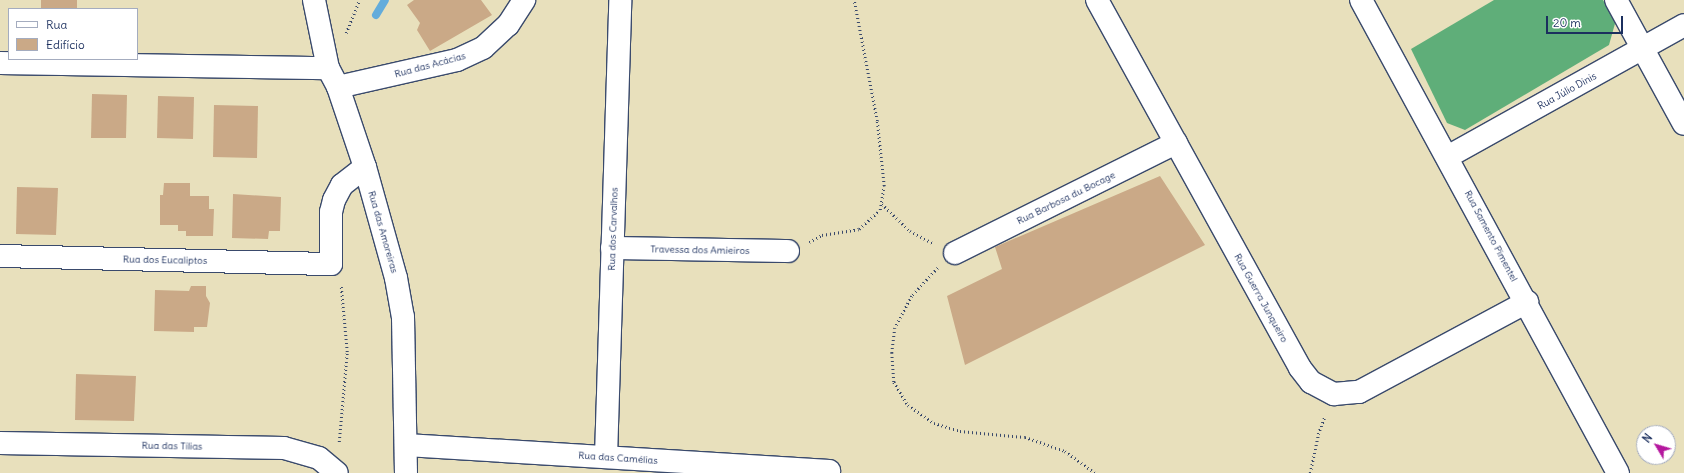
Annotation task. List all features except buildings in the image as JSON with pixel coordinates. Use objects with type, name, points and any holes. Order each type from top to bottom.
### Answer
[{"type":"street","name":"Rua das Amoreiras","points":[[314,0],[333,78],[365,167],[396,278],[403,317],[406,473]]},
{"type":"street","name":"Rua das Acácias","points":[[0,63],[333,78],[457,60],[483,48],[508,25],[524,0]]},
{"type":"street","name":"Rua dos Carvalhos","points":[[606,457],[620,0]]},
{"type":"street","name":"Rua Guerra Junqueiro","points":[[1097,0],[1300,368],[1311,382],[1334,394]]},
{"type":"street","name":"Rua Samento Pimentel","points":[[1361,0],[1449,156],[1618,473]]},
{"type":"street","points":[[1616,0],[1684,124]]},
{"type":"street","name":"Rua Júlio Dinis","points":[[1449,156],[1684,25]]},
{"type":"street","name":"Rua Barbosa du Bocage","points":[[961,250],[1176,143]]},
{"type":"street","points":[[331,264],[331,212],[334,200],[342,185],[365,167]]},
{"type":"street","name":"Travessa dos Amieiros","points":[[612,248],[788,251]]},
{"type":"street","name":"Rua dos Eucaliptos","points":[[0,256],[331,264]]},
{"type":"street","points":[[1334,394],[1359,392],[1527,302]]},
{"type":"street","name":"Rua das Tílias","points":[[0,443],[284,448],[319,458],[336,471]]},
{"type":"street","name":"Rua das Camélias","points":[[406,444],[829,471]]},
{"type":"path","points":[[788,251],[822,235],[859,229],[880,210],[884,186],[877,121],[854,0]]},
{"type":"path","points":[[881,203],[910,231],[929,243],[961,250]]},
{"type":"path","points":[[961,250],[926,279],[912,296],[895,328],[892,353],[894,382],[908,405],[934,423],[960,431],[1025,437],[1058,448],[1095,473]]},
{"type":"path","points":[[331,264],[340,278],[347,352],[336,471]]},
{"type":"path","points":[[1310,473],[1318,434],[1334,394]]},
{"type":"green space","points":[[1494,0],[1603,0],[1616,20],[1609,45],[1465,130],[1447,123],[1411,49]]},
{"type":"waterway","points":[[376,15],[385,0]]}]
